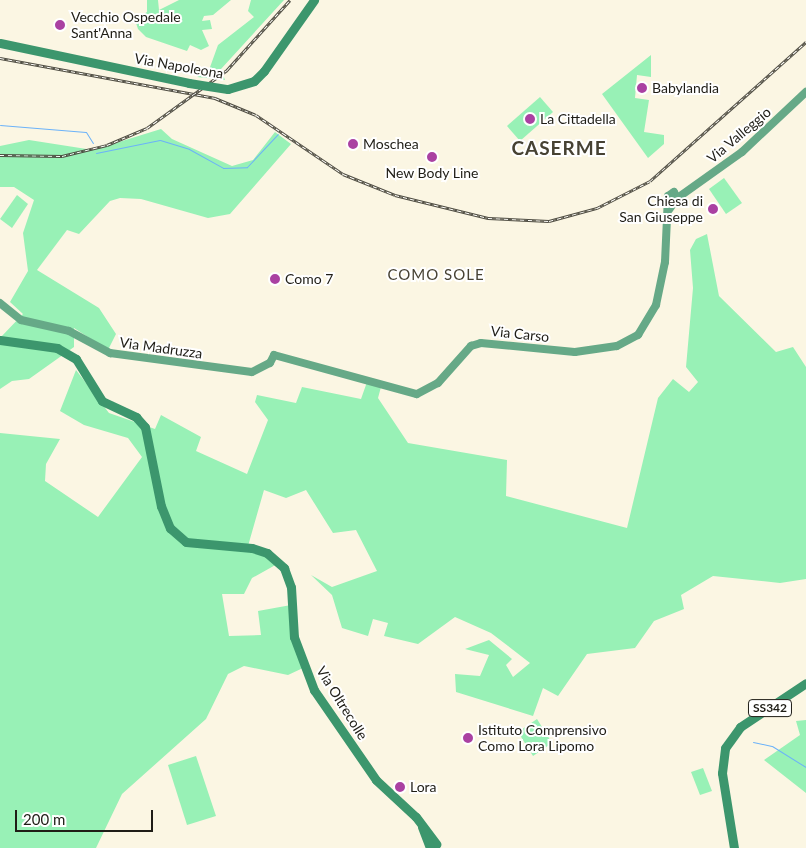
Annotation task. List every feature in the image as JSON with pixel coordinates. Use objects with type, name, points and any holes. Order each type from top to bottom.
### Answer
[{"type":"main road","name":"Via Napoleona","points":[[0,43],[189,83],[228,88],[254,81],[264,71],[314,0]]},
{"type":"main road","name":"Via Oltrecolle","points":[[0,340],[57,348],[76,359],[102,400],[136,417],[145,427],[160,506],[170,528],[186,542],[252,548],[267,553],[284,568],[291,587],[294,637],[314,690],[376,780],[420,822],[434,847]]},
{"type":"main road","name":"SS342","points":[[734,848],[722,773],[725,748],[740,727],[806,683]]},
{"type":"street","name":"Via Valleggio","points":[[673,198],[727,164],[806,92]]},
{"type":"street","name":"Via Carso","points":[[275,361],[290,361],[417,394],[438,383],[472,346],[481,343],[575,352],[617,346],[638,335],[656,306],[669,210],[673,198]]},
{"type":"street","name":"Via Madruzza","points":[[0,303],[21,320],[69,331],[110,353],[252,372],[275,361]]},
{"type":"green space","points":[[147,0],[158,0],[159,10],[179,0],[231,0],[213,15],[204,16],[202,21],[210,20],[212,29],[202,30],[209,46],[201,50],[190,45],[187,51],[146,37],[138,29],[135,20],[147,12]]},
{"type":"green space","points":[[251,0],[284,0],[221,69],[225,80],[197,77],[209,70],[218,45],[254,17],[248,11]]},
{"type":"green space","points":[[651,55],[651,77],[637,75],[635,98],[649,100],[644,132],[664,135],[664,144],[648,158],[602,94]]},
{"type":"green space","name":"La Cittadella","points":[[540,97],[553,112],[520,141],[507,126]]},
{"type":"green space","points":[[161,129],[172,139],[232,166],[253,160],[275,132],[291,144],[230,214],[208,218],[141,199],[120,198],[110,201],[79,234],[67,230],[37,270],[99,308],[116,334],[108,350],[74,328],[74,347],[29,379],[12,381],[0,389],[0,338],[23,314],[10,302],[28,271],[23,233],[34,200],[14,187],[0,187],[0,146],[29,140],[93,150]]},
{"type":"green space","points":[[724,178],[742,203],[726,214],[709,189]]},
{"type":"green space","points":[[17,195],[28,204],[12,228],[0,219]]},
{"type":"green space","points":[[707,234],[719,296],[776,352],[793,347],[806,367],[806,579],[780,583],[713,576],[681,595],[684,609],[654,621],[635,648],[587,654],[558,696],[543,688],[533,716],[456,692],[455,674],[480,676],[489,655],[465,649],[489,640],[512,659],[506,665],[513,677],[530,663],[491,633],[455,617],[418,644],[384,636],[388,623],[373,619],[368,636],[342,628],[332,595],[311,575],[332,587],[377,571],[356,530],[333,533],[306,490],[286,498],[264,490],[248,546],[279,563],[252,578],[244,594],[222,594],[229,636],[261,635],[258,611],[291,605],[303,668],[288,675],[244,666],[228,674],[206,719],[122,794],[96,848],[0,848],[0,433],[60,439],[46,464],[45,481],[98,517],[142,457],[128,438],[84,425],[60,411],[76,370],[109,413],[155,429],[161,415],[201,437],[196,451],[247,474],[268,420],[255,402],[257,395],[296,403],[302,387],[361,399],[367,382],[381,387],[378,398],[408,443],[507,460],[506,496],[627,528],[658,398],[673,379],[689,392],[698,382],[686,367],[693,288],[690,250],[696,239]]},
{"type":"green space","points":[[537,719],[552,743],[533,756],[518,732]]},
{"type":"green space","points":[[806,720],[806,793],[764,760],[800,735],[796,721]]},
{"type":"green space","points":[[196,756],[216,816],[187,825],[168,765]]},
{"type":"green space","points":[[703,768],[712,791],[700,795],[691,772]]},
{"type":"waterway","points":[[0,125],[86,132],[93,143]]},
{"type":"waterway","points":[[96,153],[160,140],[189,149],[223,168],[247,167],[278,134]]},
{"type":"waterway","points":[[753,742],[772,746],[806,767]]},
{"type":"railway","points":[[0,155],[62,156],[107,145],[147,128],[227,70],[290,0]]},
{"type":"railway","points":[[0,58],[215,98],[256,115],[343,174],[395,195],[488,218],[549,221],[597,208],[650,181],[806,42]]},
{"type":"place","name":"Vecchio Ospedale Sant'Anna","points":[[60,25]]},
{"type":"place","name":"Babylandia","points":[[642,88]]},
{"type":"place","name":"La Cittadella","points":[[530,119]]},
{"type":"place","name":"Moschea","points":[[353,144]]},
{"type":"place","name":"New Body Line","points":[[432,157]]},
{"type":"place","name":"Chiesa di San Giuseppe","points":[[713,209]]},
{"type":"place","name":"Como 7","points":[[275,279]]},
{"type":"place","name":"Istituto Comprensivo Como Lora Lipomo","points":[[468,738]]},
{"type":"place","name":"Lora","points":[[400,787]]},
{"type":"district","name":"CASERME","points":[[559,148]]},
{"type":"district","name":"COMO SOLE","points":[[436,275]]}]
